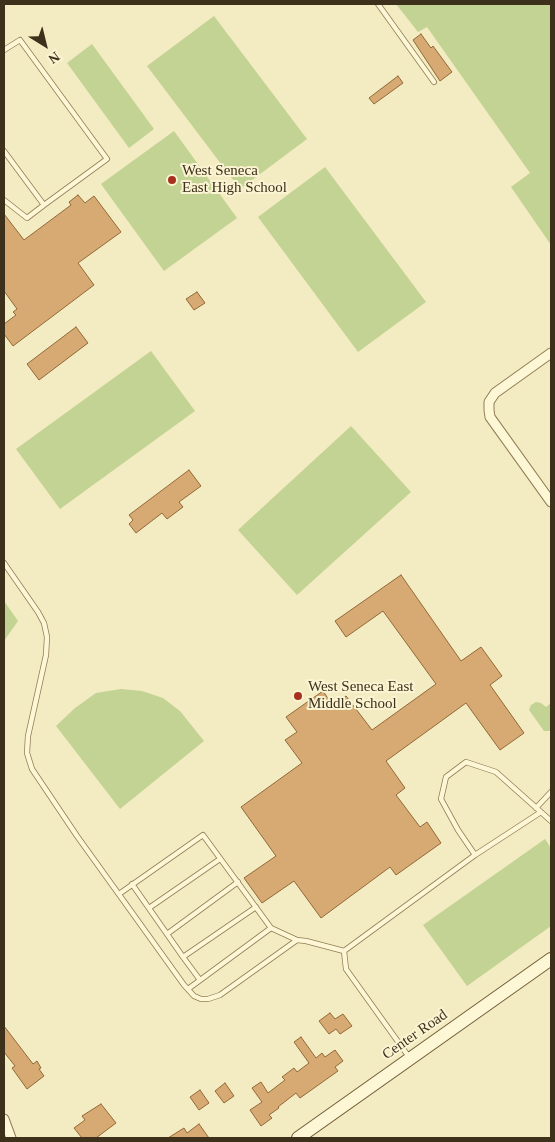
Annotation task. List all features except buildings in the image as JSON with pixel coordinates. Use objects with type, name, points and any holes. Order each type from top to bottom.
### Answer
[{"type":"main road","name":"Center Road","points":[[298,1138],[551,959]]},
{"type":"street","points":[[551,353],[495,393],[489,402],[488,410],[490,417],[551,502]]},
{"type":"street","points":[[4,1119],[11,1138]]},
{"type":"lane","points":[[378,4],[434,82]]},
{"type":"lane","points":[[4,50],[20,40],[107,159],[26,218],[4,200]]},
{"type":"lane","points":[[4,151],[44,205]]},
{"type":"lane","points":[[4,564],[38,612],[44,623],[47,637],[46,655],[28,736],[27,753],[32,769],[77,836],[188,989],[194,996],[201,999],[220,995],[297,940]]},
{"type":"lane","points":[[475,855],[458,830],[441,799],[446,777],[466,762],[496,772],[551,821]]},
{"type":"lane","points":[[344,951],[538,810],[551,792]]},
{"type":"lane","points":[[119,894],[203,835],[271,928],[297,940],[344,951]]},
{"type":"lane","points":[[149,908],[220,859]]},
{"type":"lane","points":[[167,934],[238,882]]},
{"type":"lane","points":[[132,884],[200,980]]},
{"type":"lane","points":[[183,957],[256,907]]},
{"type":"lane","points":[[188,989],[271,928]]},
{"type":"lane","points":[[344,951],[346,969],[410,1059]]},
{"type":"green space","points":[[396,4],[551,4],[551,245],[511,187],[530,173],[427,27],[418,32]]},
{"type":"green space","points":[[214,16],[307,139],[240,189],[147,66]]},
{"type":"green space","points":[[92,44],[154,129],[129,148],[67,63]]},
{"type":"green space","points":[[174,131],[237,218],[164,271],[101,184]]},
{"type":"green space","points":[[325,167],[426,302],[358,352],[258,217]]},
{"type":"green space","points":[[151,351],[195,411],[60,509],[16,449]]},
{"type":"green space","points":[[351,426],[411,492],[297,595],[238,530]]},
{"type":"green space","points":[[4,601],[18,621],[4,641]]},
{"type":"green space","points":[[121,689],[142,691],[163,698],[180,711],[204,741],[120,809],[56,726],[75,708],[96,693]]},
{"type":"green space","points":[[536,702],[546,707],[551,703],[550,731],[544,731],[529,710],[531,705]]},
{"type":"green space","points":[[545,839],[551,848],[551,926],[467,986],[423,925]]},
{"type":"place","name":"West Seneca East High School","points":[[172,180]]},
{"type":"place","name":"West Seneca East Middle School","points":[[298,696]]}]
